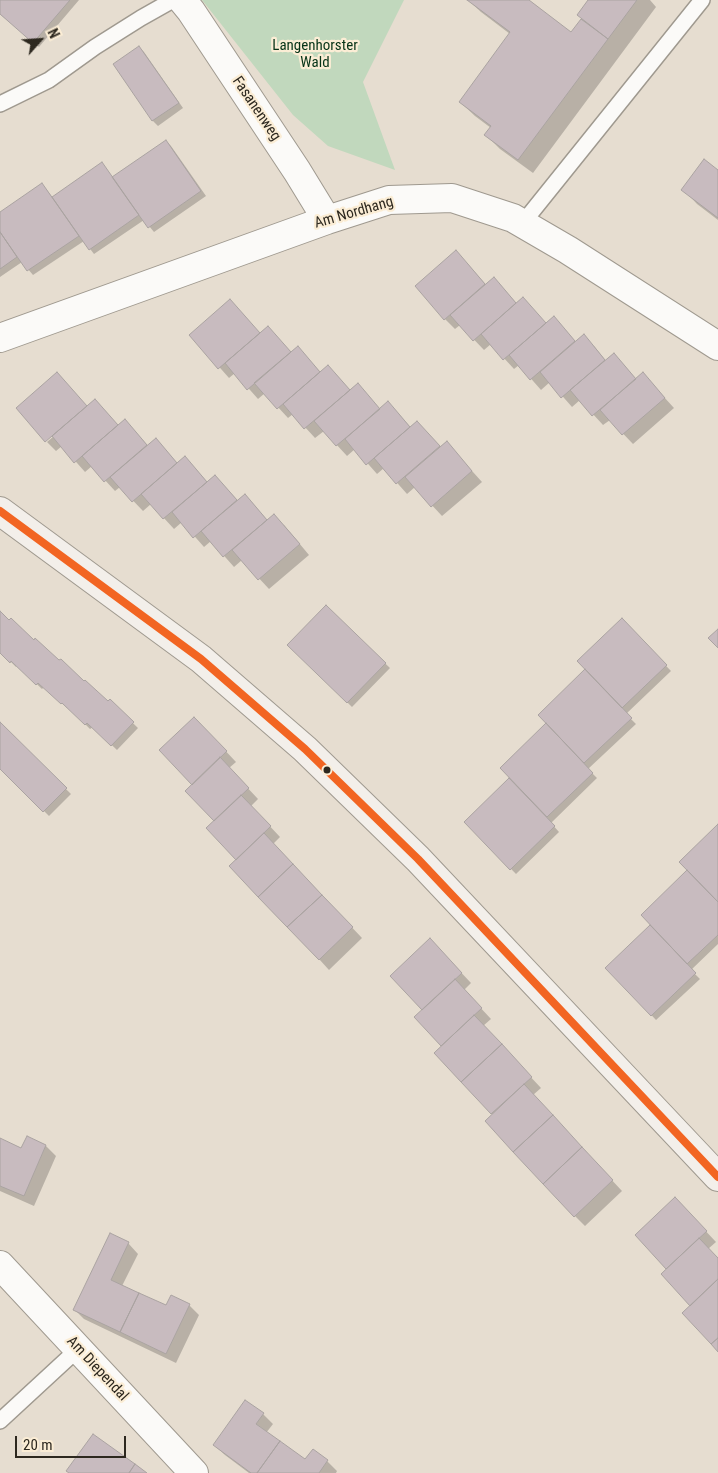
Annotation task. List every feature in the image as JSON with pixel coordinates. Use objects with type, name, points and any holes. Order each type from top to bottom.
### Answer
[{"type":"street","name":"Fasanenweg","points":[[182,0],[297,171],[327,220]]},
{"type":"street","name":"Am Nordhang","points":[[0,338],[327,220],[390,200],[452,198],[513,218],[568,250],[718,346]]},
{"type":"street","points":[[0,511],[201,659],[305,749],[418,859],[718,1178]]},
{"type":"street","name":"Am Diependal","points":[[0,1265],[194,1473]]},
{"type":"lane","points":[[0,104],[48,80],[103,42],[173,0]]},
{"type":"lane","points":[[522,224],[702,0]]},
{"type":"lane","points":[[0,1421],[78,1349]]},
{"type":"green space","name":"Langenhorster Wald","points":[[202,0],[404,0],[363,82],[395,170],[328,146],[293,115]]},
{"type":"building","points":[[0,0],[70,0],[33,43],[0,14]]},
{"type":"building","points":[[467,0],[529,0],[571,32],[581,19],[608,39],[518,160],[484,135],[491,126],[459,102],[510,32]]},
{"type":"building","points":[[588,0],[637,0],[608,39],[577,15]]},
{"type":"building","points":[[139,46],[179,103],[152,121],[113,64]]},
{"type":"building","points":[[166,140],[201,191],[148,228],[112,177]]},
{"type":"building","points":[[704,159],[718,170],[718,218],[681,190]]},
{"type":"building","points":[[102,162],[139,215],[89,250],[52,197]]},
{"type":"building","points":[[42,183],[79,236],[27,271],[0,232],[0,212]]},
{"type":"building","points":[[0,232],[17,257],[0,269]]},
{"type":"building","points":[[456,250],[485,284],[444,320],[415,286]]},
{"type":"building","points":[[494,277],[516,303],[473,341],[450,315]]},
{"type":"building","points":[[523,297],[546,323],[503,360],[481,334]]},
{"type":"building","points":[[230,299],[260,333],[218,369],[189,335]]},
{"type":"building","points":[[554,316],[575,341],[530,380],[509,355]]},
{"type":"building","points":[[268,326],[291,352],[247,390],[225,363]]},
{"type":"building","points":[[584,334],[605,360],[561,398],[540,372]]},
{"type":"building","points":[[298,346],[320,372],[277,409],[254,383]]},
{"type":"building","points":[[614,353],[636,379],[592,416],[570,390]]},
{"type":"building","points":[[328,365],[350,390],[304,429],[283,404]]},
{"type":"building","points":[[57,372],[87,406],[45,442],[16,408]]},
{"type":"building","points":[[643,372],[665,398],[622,435],[600,410]]},
{"type":"building","points":[[358,383],[380,409],[336,446],[314,421]]},
{"type":"building","points":[[95,399],[118,425],[74,463],[52,436]]},
{"type":"building","points":[[388,401],[410,427],[366,465],[345,439]]},
{"type":"building","points":[[125,419],[147,445],[104,482],[82,456]]},
{"type":"building","points":[[417,421],[440,446],[396,484],[374,458]]},
{"type":"building","points":[[156,438],[177,463],[132,502],[110,477]]},
{"type":"building","points":[[447,441],[472,471],[431,507],[405,477]]},
{"type":"building","points":[[185,456],[207,482],[163,519],[141,494]]},
{"type":"building","points":[[215,475],[237,500],[193,538],[172,512]]},
{"type":"building","points":[[245,494],[267,520],[223,557],[201,531]]},
{"type":"building","points":[[274,514],[300,544],[258,580],[232,550]]},
{"type":"building","points":[[326,605],[386,663],[347,703],[287,645]]},
{"type":"building","points":[[0,611],[9,620],[11,618],[59,660],[61,659],[108,701],[110,699],[134,722],[111,746],[87,723],[85,725],[62,703],[38,683],[36,685],[0,653]]},
{"type":"building","points":[[622,618],[667,665],[622,708],[577,661]]},
{"type":"building","points":[[718,629],[718,648],[708,638]]},
{"type":"building","points":[[585,669],[632,718],[584,763],[538,715]]},
{"type":"building","points":[[194,717],[227,751],[192,785],[159,750]]},
{"type":"building","points":[[0,722],[67,788],[43,812],[0,769]]},
{"type":"building","points":[[546,723],[593,773],[547,817],[500,768]]},
{"type":"building","points":[[220,757],[249,788],[214,821],[185,791]]},
{"type":"building","points":[[509,778],[555,826],[510,870],[464,822]]},
{"type":"building","points":[[241,795],[271,826],[236,860],[206,828]]},
{"type":"building","points":[[718,824],[718,902],[679,862]]},
{"type":"building","points":[[264,833],[293,864],[258,897],[229,866]]},
{"type":"building","points":[[293,864],[322,895],[287,927],[258,897]]},
{"type":"building","points":[[687,870],[718,902],[718,935],[687,964],[641,915]]},
{"type":"building","points":[[322,895],[353,927],[319,960],[287,927]]},
{"type":"building","points":[[650,925],[696,973],[651,1016],[605,968]]},
{"type":"building","points":[[430,938],[462,973],[422,1010],[390,976]]},
{"type":"building","points":[[455,979],[482,1008],[441,1046],[414,1017]]},
{"type":"building","points":[[474,1015],[502,1044],[461,1082],[434,1053]]},
{"type":"building","points":[[502,1044],[532,1077],[491,1114],[461,1082]]},
{"type":"building","points":[[524,1084],[553,1115],[513,1152],[485,1121]]},
{"type":"building","points":[[553,1115],[582,1147],[543,1184],[513,1152]]},
{"type":"building","points":[[27,1136],[46,1145],[24,1196],[0,1186],[0,1138],[21,1148]]},
{"type":"building","points":[[582,1147],[613,1180],[574,1217],[543,1184]]},
{"type":"building","points":[[675,1197],[707,1231],[666,1269],[635,1235]]},
{"type":"building","points":[[110,1233],[129,1242],[111,1280],[139,1293],[120,1332],[73,1310]]},
{"type":"building","points":[[699,1238],[718,1258],[718,1279],[690,1306],[661,1274]]},
{"type":"building","points":[[718,1279],[718,1338],[711,1344],[682,1313]]},
{"type":"building","points":[[139,1293],[166,1305],[171,1295],[190,1304],[166,1354],[120,1332]]},
{"type":"building","points":[[718,1338],[718,1352],[711,1344]]},
{"type":"building","points":[[245,1400],[264,1413],[256,1424],[280,1441],[257,1473],[251,1473],[213,1445]]},
{"type":"building","points":[[93,1434],[135,1464],[129,1473],[69,1473],[66,1471]]},
{"type":"building","points":[[280,1441],[305,1459],[313,1449],[328,1460],[319,1473],[257,1473]]},
{"type":"building","points":[[135,1464],[147,1473],[129,1473]]},
{"type":"transit line","points":[[0,511],[201,659],[305,749],[418,859],[718,1177]]}]
